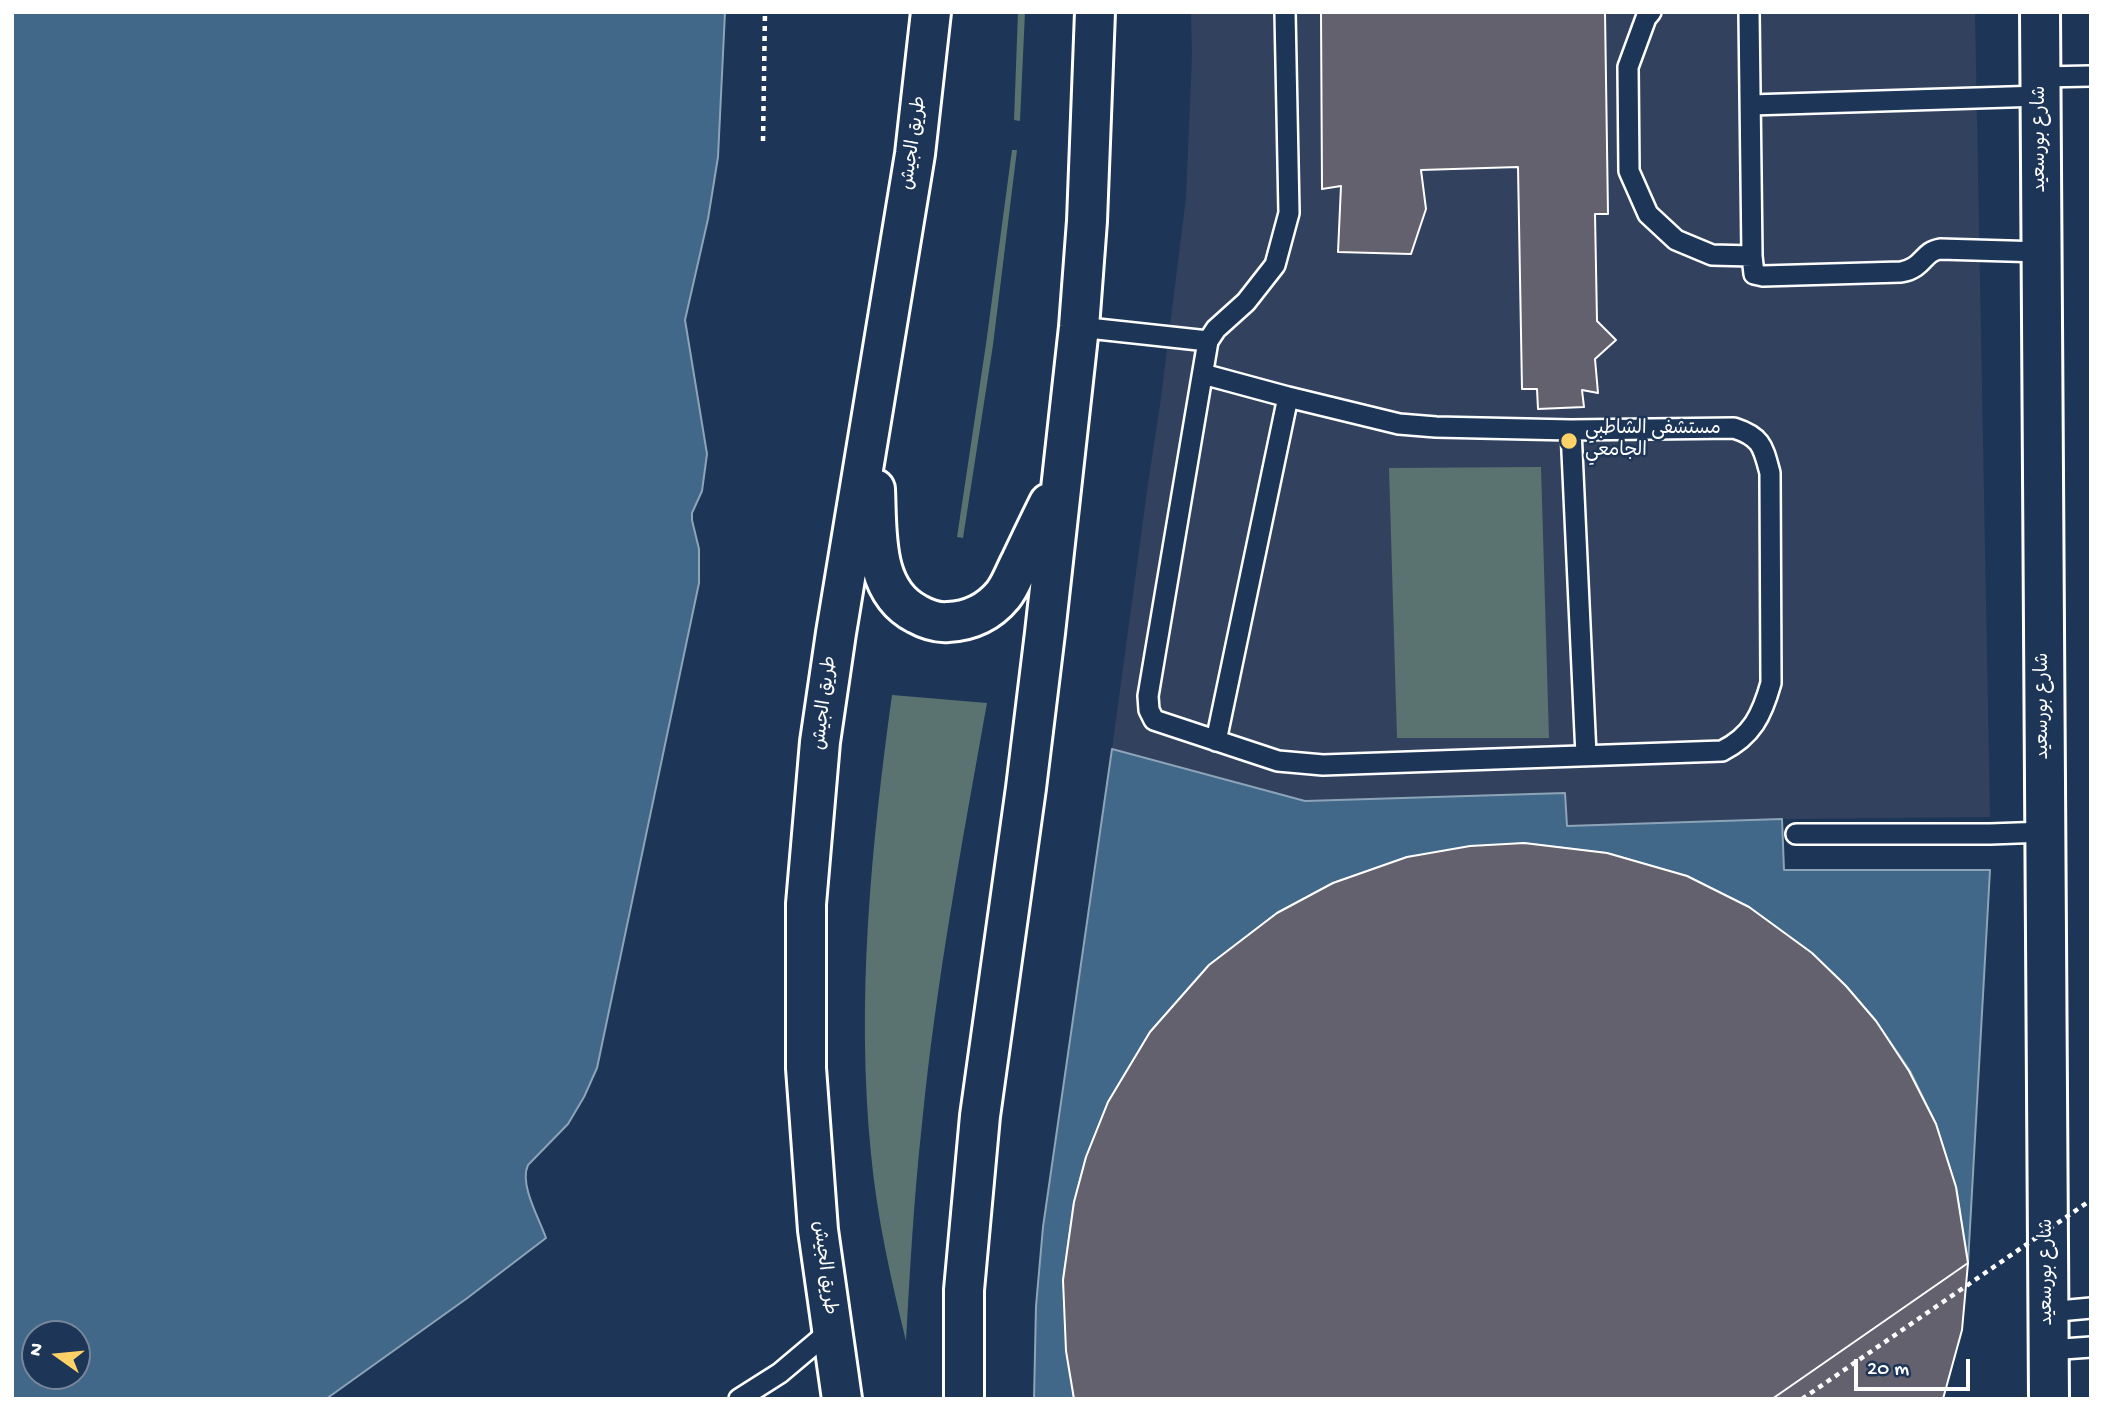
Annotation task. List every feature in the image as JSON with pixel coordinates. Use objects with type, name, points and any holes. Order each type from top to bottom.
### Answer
[{"type":"main road","name":"طريق الجيش","points":[[842,1399],[818,1230],[806,1068],[806,904],[822,728],[915,154],[931,12]]},
{"type":"main road","points":[[964,1399],[964,1290],[977,1140],[1029,762],[1079,327],[1087,220],[1095,12]]},
{"type":"main road","name":"شارع بورسعيد","points":[[2040,12],[2049,1350],[2047,1395]]},
{"type":"main road","points":[[871,414],[878,550],[882,568],[887,585],[897,599],[910,611],[926,619],[943,623],[960,622],[977,616],[998,600],[1013,578],[1061,479]]},
{"type":"lane","points":[[1203,374],[1399,424],[1571,430],[1734,428],[1750,433],[1763,447],[1770,473],[1771,683],[1765,704],[1753,726],[1740,742],[1722,751],[1323,765],[1278,761],[1154,720],[1149,710],[1148,696],[1208,341],[1246,302],[1275,265],[1289,213],[1285,12]]},
{"type":"lane","points":[[1651,12],[1646,18],[1628,67],[1629,172],[1648,214],[1676,240],[1712,255],[1752,256]]},
{"type":"lane","points":[[1749,12],[1754,274],[1763,276],[1910,271],[1933,250],[1940,249],[2042,252]]},
{"type":"lane","points":[[1751,105],[2041,86],[2091,76]]},
{"type":"lane","points":[[1079,327],[1208,341]]},
{"type":"lane","points":[[1216,741],[1288,397]]},
{"type":"lane","points":[[1571,430],[1586,755]]},
{"type":"lane","points":[[1796,834],[2045,832]]},
{"type":"lane","points":[[2048,1312],[2091,1308]]},
{"type":"lane","points":[[739,1399],[780,1373],[831,1330]]},
{"type":"lane","points":[[2049,1350],[2091,1347]]},
{"type":"path","points":[[764,141],[765,12]]},
{"type":"path","points":[[1802,1399],[2091,1200]]},
{"type":"shaded area","points":[[12,12],[725,12],[718,157],[708,219],[685,320],[707,454],[702,491],[692,513],[699,549],[699,583],[597,1068],[568,1124],[528,1165],[528,1191],[546,1238],[326,1399],[12,1399]]},
{"type":"shaded area","name":"مستشفى الشاطبي الجامعي","points":[[1191,12],[1975,12],[1990,817],[1782,819],[1566,826],[1565,793],[1305,801],[1112,749],[1186,198],[1192,56]]},
{"type":"shaded area","points":[[1112,749],[1305,801],[1565,793],[1567,826],[1782,819],[1784,870],[1990,870],[1968,1263],[1956,1187],[1936,1124],[1910,1071],[1876,1021],[1846,986],[1812,953],[1749,907],[1687,876],[1607,853],[1524,843],[1407,857],[1333,883],[1277,913],[1209,965],[1150,1032],[1108,1102],[1086,1157],[1074,1202],[1063,1280],[1074,1399],[1034,1399],[1036,1306],[1043,1227]]},
{"type":"green space","points":[[1018,12],[1025,12],[1020,121],[1014,120]]},
{"type":"green space","points":[[1012,150],[1017,150],[993,345],[963,538],[957,537]]},
{"type":"green space","points":[[1541,467],[1549,738],[1397,738],[1389,468]]},
{"type":"green space","points":[[892,695],[987,703],[950,913],[928,1071],[914,1205],[906,1341],[877,1202],[871,1154],[865,1039],[872,867]]},
{"type":"building","points":[[1321,12],[1605,12],[1608,214],[1595,214],[1597,321],[1616,340],[1595,359],[1598,393],[1582,390],[1584,407],[1538,409],[1537,389],[1522,389],[1518,167],[1421,170],[1426,209],[1411,254],[1338,252],[1341,186],[1322,189]]},
{"type":"building","points":[[1524,843],[1607,853],[1687,876],[1749,907],[1812,953],[1846,986],[1876,1021],[1909,1071],[1936,1124],[1956,1187],[1968,1263],[1772,1399],[1074,1399],[1066,1351],[1063,1280],[1074,1202],[1086,1157],[1108,1102],[1150,1032],[1209,965],[1277,913],[1333,883],[1407,857],[1470,846]]},
{"type":"building","points":[[1968,1263],[1962,1330],[1943,1399],[1772,1399]]},
{"type":"place","name":"مستشفى الشاطبي الجامعي","points":[[1569,441]]}]
